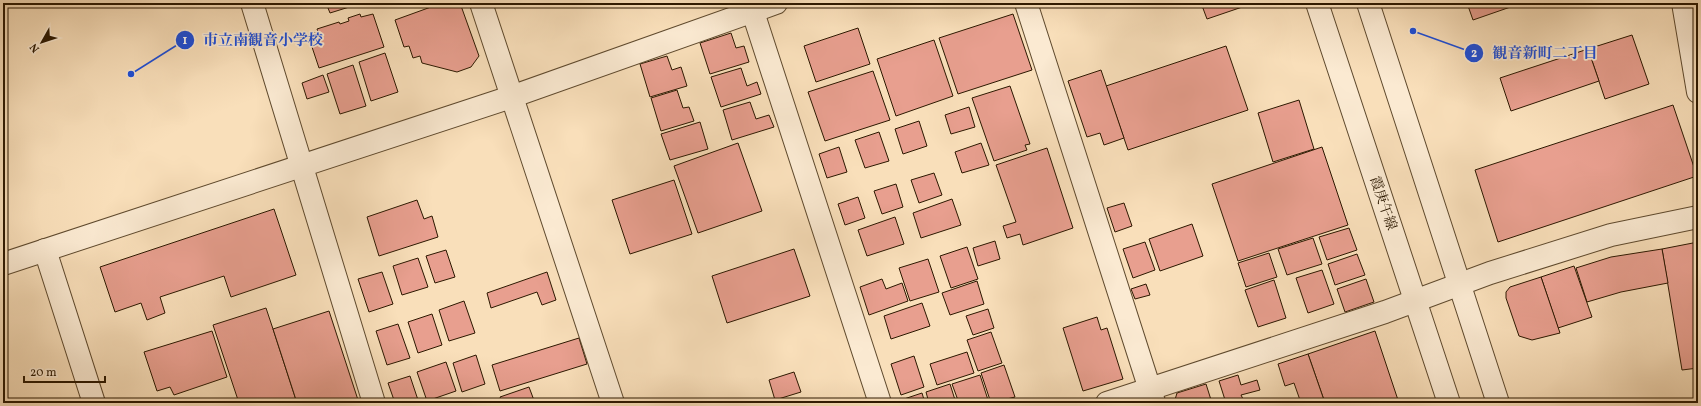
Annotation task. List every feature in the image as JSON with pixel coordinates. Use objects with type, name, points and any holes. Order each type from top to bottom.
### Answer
[{"type":"street","points":[[252,3],[303,166],[374,403]]},
{"type":"street","points":[[481,3],[614,403]]},
{"type":"street","points":[[3,264],[511,97],[751,7],[776,3]]},
{"type":"street","points":[[1026,3],[1152,396]]},
{"type":"street","name":"霞庚午線","points":[[1316,3],[1449,403]]},
{"type":"street","points":[[1368,3],[1461,284],[1498,403]]},
{"type":"street","points":[[1683,3],[1698,92]]},
{"type":"street","points":[[751,7],[880,403]]},
{"type":"street","points":[[1107,403],[1152,396],[1461,284],[1611,235],[1698,216]]},
{"type":"street","points":[[45,250],[94,403]]},
{"type":"building","points":[[326,3],[362,3],[330,13]]},
{"type":"building","points":[[442,3],[460,3],[479,56],[471,67],[457,72],[422,63],[420,56],[413,58],[409,46],[404,47],[395,20]]},
{"type":"building","points":[[1201,3],[1254,3],[1207,19]]},
{"type":"building","points":[[1467,3],[1522,3],[1473,20]]},
{"type":"building","points":[[360,14],[361,17],[373,14],[384,47],[319,68],[308,35],[318,32],[317,29],[339,22],[340,24],[349,21],[348,18]]},
{"type":"building","points":[[1013,14],[1032,70],[958,94],[939,38]]},
{"type":"building","points":[[858,28],[870,64],[816,82],[804,46]]},
{"type":"building","points":[[731,33],[736,48],[744,46],[749,62],[710,74],[700,43]]},
{"type":"building","points":[[1632,35],[1649,84],[1605,99],[1588,49]]},
{"type":"building","points":[[934,40],[953,96],[896,116],[877,59]]},
{"type":"building","points":[[1226,46],[1248,110],[1128,150],[1106,86]]},
{"type":"building","points":[[1588,49],[1599,81],[1511,111],[1500,78]]},
{"type":"building","points":[[385,53],[398,92],[371,101],[359,62]]},
{"type":"building","points":[[667,56],[672,70],[681,67],[687,86],[650,97],[640,64]]},
{"type":"building","points":[[353,65],[366,106],[340,114],[327,74]]},
{"type":"building","points":[[741,68],[747,86],[757,82],[761,94],[721,107],[711,77]]},
{"type":"building","points":[[1101,70],[1124,138],[1104,145],[1100,133],[1087,137],[1068,81]]},
{"type":"building","points":[[873,71],[890,120],[825,141],[808,92]]},
{"type":"building","points":[[323,75],[329,92],[307,99],[302,83]]},
{"type":"building","points":[[1010,86],[1030,144],[1025,145],[1027,150],[994,161],[972,98]]},
{"type":"building","points":[[677,90],[683,108],[689,107],[694,121],[661,131],[651,98]]},
{"type":"building","points":[[1299,100],[1314,149],[1273,162],[1258,113]]},
{"type":"building","points":[[750,102],[756,119],[769,115],[774,127],[732,140],[723,110]]},
{"type":"building","points":[[1673,105],[1697,176],[1498,242],[1475,170]]},
{"type":"building","points":[[969,107],[975,127],[951,134],[945,115]]},
{"type":"building","points":[[919,121],[927,146],[903,154],[895,129]]},
{"type":"building","points":[[700,122],[708,149],[670,160],[661,134]]},
{"type":"building","points":[[879,132],[889,161],[865,168],[855,140]]},
{"type":"building","points":[[738,143],[762,211],[698,233],[674,166]]},
{"type":"building","points":[[981,143],[989,165],[962,173],[955,152]]},
{"type":"building","points":[[839,147],[847,172],[827,178],[819,154]]},
{"type":"building","points":[[1322,147],[1348,225],[1238,261],[1212,184]]},
{"type":"building","points":[[1047,148],[1073,228],[1023,245],[1020,234],[1007,238],[1003,226],[1016,222],[996,165]]},
{"type":"building","points":[[934,173],[942,195],[919,203],[911,180]]},
{"type":"building","points":[[674,180],[692,234],[630,254],[612,200]]},
{"type":"building","points":[[896,184],[903,207],[882,214],[874,191]]},
{"type":"building","points":[[858,197],[865,218],[845,225],[838,204]]},
{"type":"building","points":[[952,199],[961,225],[921,238],[913,213]]},
{"type":"building","points":[[417,200],[424,219],[432,216],[438,237],[379,256],[367,217]]},
{"type":"building","points":[[1124,203],[1132,226],[1115,232],[1107,208]]},
{"type":"building","points":[[274,209],[296,275],[231,297],[224,276],[160,297],[165,313],[147,320],[141,303],[115,312],[100,267]]},
{"type":"building","points":[[895,217],[904,244],[867,256],[858,230]]},
{"type":"building","points":[[1192,224],[1203,256],[1160,271],[1149,239]]},
{"type":"building","points":[[1349,228],[1357,250],[1327,260],[1319,237]]},
{"type":"building","points":[[1313,238],[1322,264],[1287,275],[1278,249]]},
{"type":"building","points":[[995,241],[1000,259],[978,266],[973,248]]},
{"type":"building","points":[[1145,242],[1155,270],[1133,278],[1123,249]]},
{"type":"building","points":[[1698,242],[1698,368],[1682,370],[1662,249]]},
{"type":"building","points":[[967,247],[978,279],[951,288],[940,256]]},
{"type":"building","points":[[794,249],[810,296],[727,323],[712,276]]},
{"type":"building","points":[[1662,249],[1668,283],[1621,292],[1587,302],[1576,268],[1611,257]]},
{"type":"building","points":[[446,250],[455,277],[435,283],[426,256]]},
{"type":"building","points":[[1269,253],[1277,277],[1246,287],[1238,263]]},
{"type":"building","points":[[1357,254],[1365,275],[1335,285],[1328,264]]},
{"type":"building","points":[[418,258],[428,287],[402,295],[393,266]]},
{"type":"building","points":[[928,259],[939,292],[910,301],[899,268]]},
{"type":"building","points":[[1574,266],[1592,317],[1558,328],[1541,277]]},
{"type":"building","points":[[1322,270],[1334,304],[1308,313],[1296,278]]},
{"type":"building","points":[[382,272],[393,304],[369,312],[358,279]]},
{"type":"building","points":[[547,272],[556,300],[542,305],[537,292],[491,308],[487,293]]},
{"type":"building","points":[[1541,277],[1560,333],[1532,340],[1519,336],[1506,298],[1506,292],[1510,287]]},
{"type":"building","points":[[882,279],[886,289],[902,283],[908,301],[869,315],[860,287]]},
{"type":"building","points":[[1366,279],[1374,302],[1345,312],[1337,289]]},
{"type":"building","points":[[1274,280],[1286,318],[1258,327],[1245,290]]},
{"type":"building","points":[[977,281],[984,304],[950,315],[942,293]]},
{"type":"building","points":[[1146,284],[1150,295],[1135,299],[1131,289]]},
{"type":"building","points":[[464,301],[475,333],[449,341],[439,310]]},
{"type":"building","points":[[922,303],[930,326],[891,339],[884,316]]},
{"type":"building","points":[[266,308],[297,403],[239,403],[213,325]]},
{"type":"building","points":[[988,309],[994,328],[973,335],[966,316]]},
{"type":"building","points":[[329,311],[359,403],[297,403],[273,329]]},
{"type":"building","points":[[432,314],[442,345],[418,353],[408,322]]},
{"type":"building","points":[[1097,317],[1101,330],[1107,328],[1123,379],[1083,391],[1063,328]]},
{"type":"building","points":[[398,324],[410,358],[387,365],[376,331]]},
{"type":"building","points":[[212,331],[227,377],[174,395],[170,387],[157,391],[144,352]]},
{"type":"building","points":[[1375,331],[1399,403],[1325,403],[1308,354]]},
{"type":"building","points":[[991,332],[1002,363],[978,371],[967,340]]},
{"type":"building","points":[[579,338],[587,364],[500,391],[492,365]]},
{"type":"building","points":[[967,352],[974,373],[937,385],[930,364]]},
{"type":"building","points":[[1308,354],[1325,403],[1301,403],[1294,383],[1285,386],[1278,364]]},
{"type":"building","points":[[476,355],[485,384],[462,392],[453,363]]},
{"type":"building","points":[[914,356],[924,387],[901,395],[891,364]]},
{"type":"building","points":[[446,362],[456,391],[427,401],[417,372]]},
{"type":"building","points":[[1004,365],[1015,397],[991,403],[981,373]]},
{"type":"building","points":[[794,372],[801,392],[775,400],[769,380]]},
{"type":"building","points":[[980,375],[989,403],[959,403],[952,384]]},
{"type":"building","points":[[1238,375],[1241,385],[1257,380],[1260,390],[1241,395],[1244,401],[1226,403],[1219,381]]},
{"type":"building","points":[[410,376],[418,400],[408,403],[395,403],[388,383]]},
{"type":"building","points":[[950,384],[956,403],[929,403],[926,392]]},
{"type":"building","points":[[1206,384],[1212,403],[1174,403],[1177,393]]},
{"type":"building","points":[[529,387],[535,403],[503,403],[500,397]]},
{"type":"building","points":[[922,393],[925,403],[899,403],[898,401]]},
{"type":"place","name":"観音新町二丁目","points":[[1413,31]]},
{"type":"place","name":"市立南観音小学校","points":[[131,74]]}]
